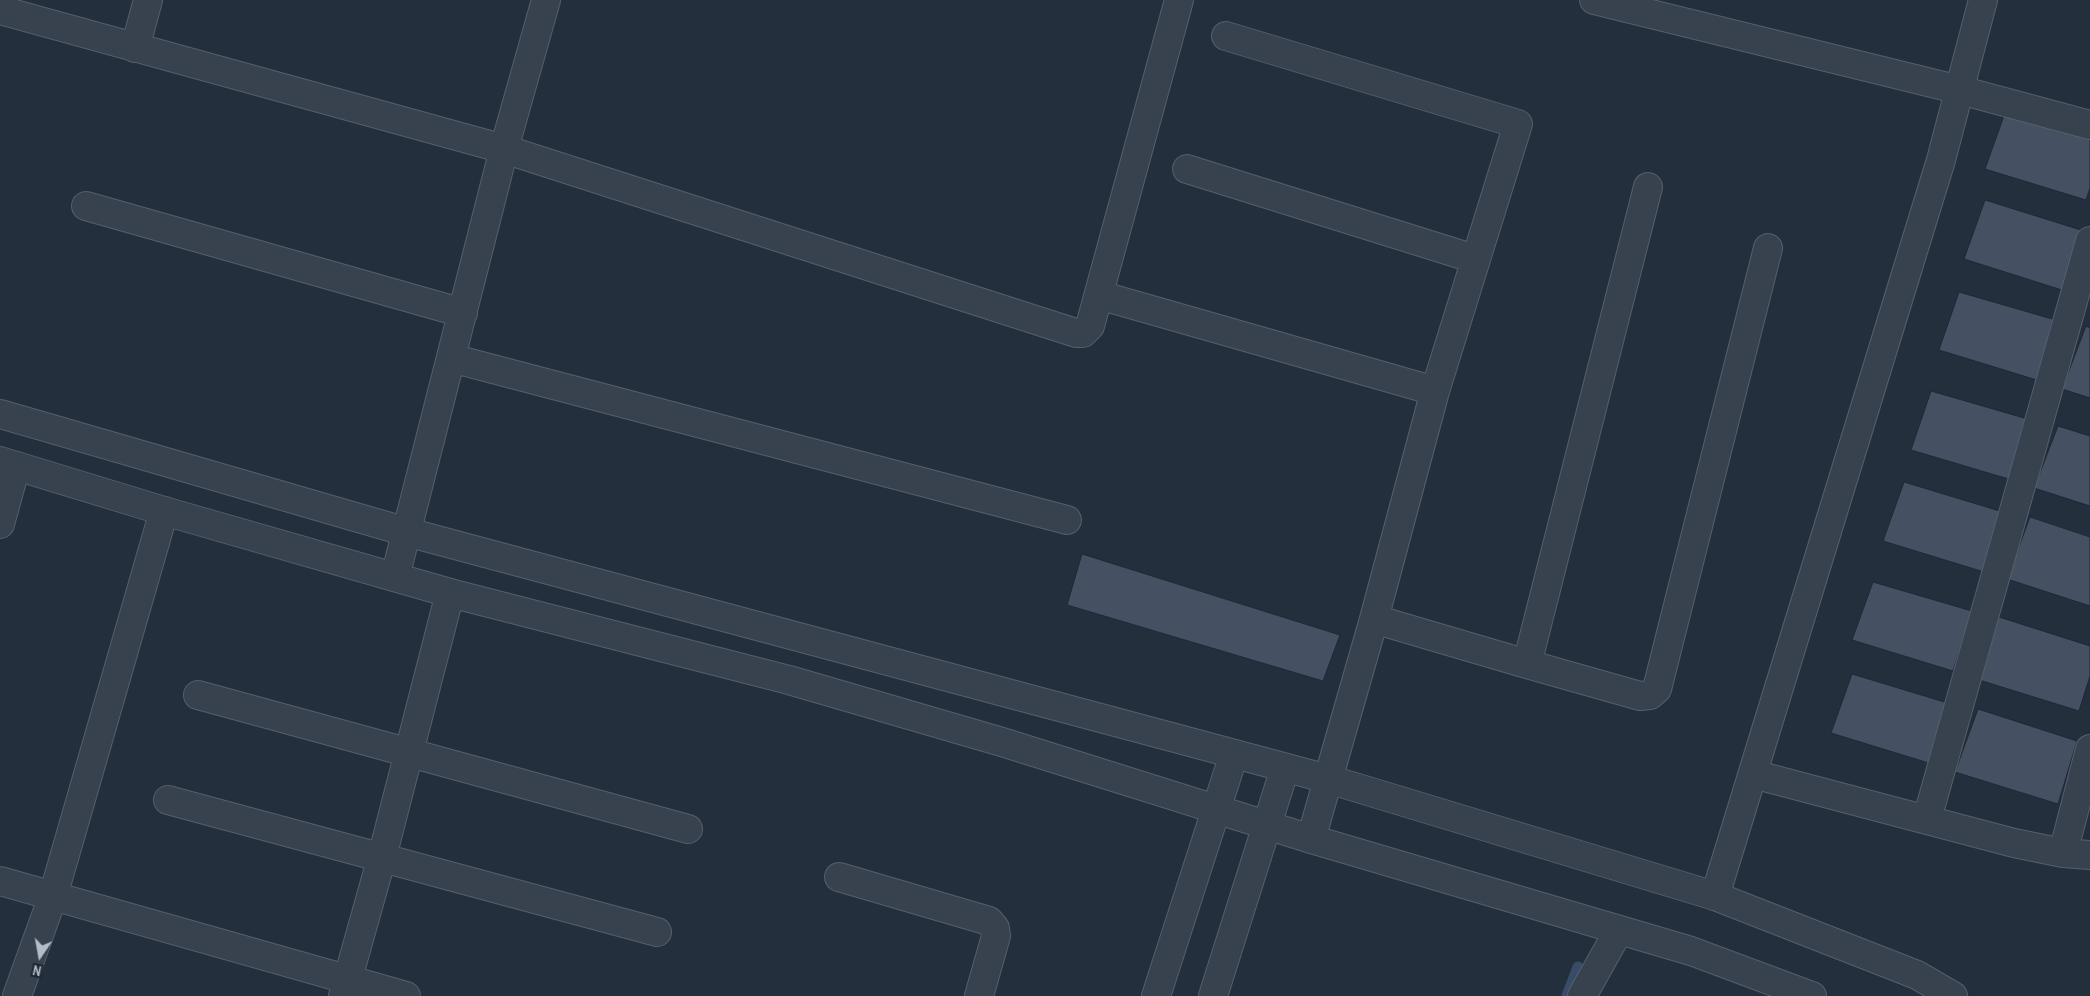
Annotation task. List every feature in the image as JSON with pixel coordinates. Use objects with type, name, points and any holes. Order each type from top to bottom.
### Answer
[{"type":"street","points":[[135,48],[148,0]]},
{"type":"street","points":[[395,577],[504,150],[546,0]]},
{"type":"street","points":[[0,10],[31,9],[135,48],[504,150],[1076,333],[1083,333],[1090,326],[1099,295],[1179,0]]},
{"type":"street","points":[[1594,0],[1960,90],[2090,125]]},
{"type":"street","points":[[1714,896],[1941,160],[1983,0]]},
{"type":"street","points":[[1226,36],[1518,124],[1435,391],[1374,619],[1311,839]]},
{"type":"street","points":[[1187,169],[1475,259]]},
{"type":"street","points":[[1526,664],[1648,187]]},
{"type":"street","points":[[86,206],[463,313]]},
{"type":"street","points":[[1927,820],[2090,241]]},
{"type":"street","points":[[1374,619],[1640,696],[1650,695],[1657,689],[1768,248]]},
{"type":"street","points":[[1099,295],[1435,391]]},
{"type":"street","points":[[451,358],[1068,520]]},
{"type":"street","points":[[0,414],[407,532],[1328,779],[1714,896],[1917,975],[1953,996]]},
{"type":"street","points":[[0,524],[8,463],[164,511],[450,593],[789,680],[1002,742],[1311,839],[1691,951],[1812,996]]},
{"type":"street","points":[[18,996],[53,896],[164,511]]},
{"type":"street","points":[[345,988],[382,857],[450,593]]},
{"type":"street","points":[[198,695],[688,829]]},
{"type":"street","points":[[2063,853],[2090,749]]},
{"type":"street","points":[[1156,996],[1218,809],[1234,754]]},
{"type":"street","points":[[1213,996],[1285,768]]},
{"type":"street","points":[[1752,774],[2014,843],[2063,853],[2090,855]]},
{"type":"street","points":[[168,800],[657,932]]},
{"type":"street","points":[[839,877],[989,921],[995,928],[996,936],[979,996]]},
{"type":"street","points":[[0,881],[345,988],[406,996]]},
{"type":"street","points":[[1582,996],[1619,930]]},
{"type":"building","points":[[2006,110],[2090,136],[2090,188],[2086,200],[1985,169]]},
{"type":"building","points":[[1985,200],[2084,231],[2065,291],[1964,259]]},
{"type":"building","points":[[1959,292],[2059,321],[2040,381],[1939,350]]},
{"type":"building","points":[[2086,326],[2090,328],[2090,398],[2062,389]]},
{"type":"building","points":[[1931,391],[2031,420],[2012,480],[1911,450]]},
{"type":"building","points":[[2058,426],[2090,436],[2090,506],[2034,488]]},
{"type":"building","points":[[1904,482],[2003,512],[1984,572],[1883,541]]},
{"type":"building","points":[[2030,517],[2090,537],[2090,606],[2007,579]]},
{"type":"building","points":[[1082,554],[1340,635],[1323,681],[1067,605]]},
{"type":"building","points":[[1873,582],[1972,611],[1953,671],[1852,640]]},
{"type":"building","points":[[1999,617],[2090,646],[2090,676],[2079,711],[1976,679]]},
{"type":"building","points":[[1852,674],[1951,704],[1932,764],[1831,733]]},
{"type":"building","points":[[1978,709],[2077,741],[2058,804],[1955,772]]},
{"type":"waterway","points":[[1567,996],[1578,967]]}]
